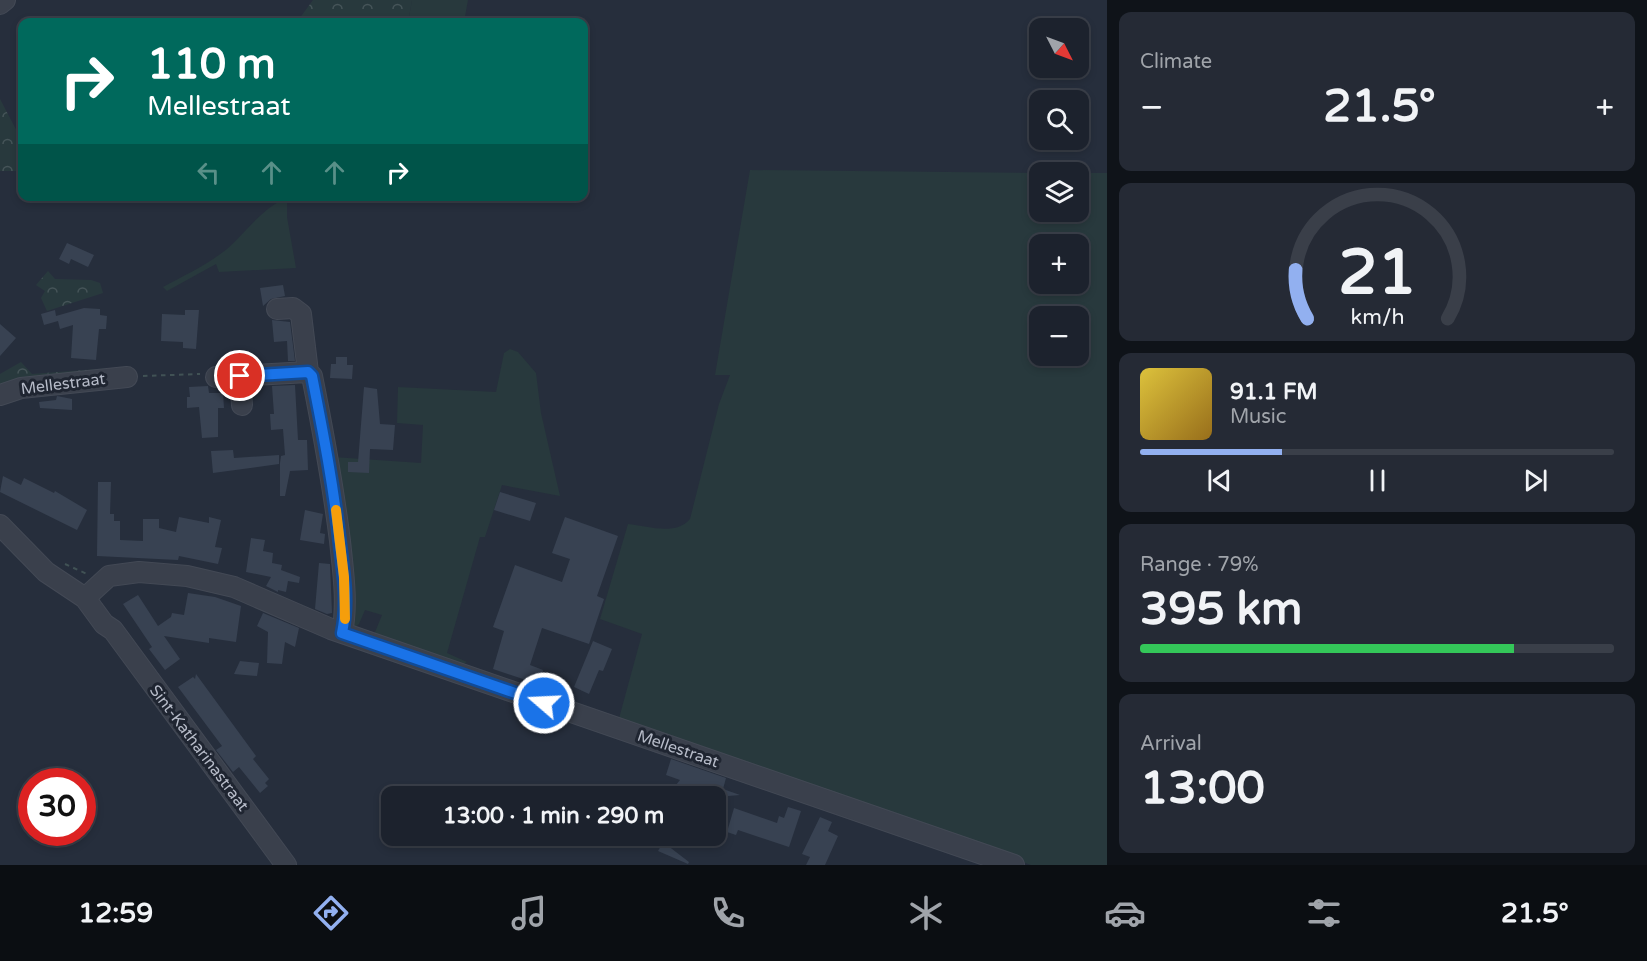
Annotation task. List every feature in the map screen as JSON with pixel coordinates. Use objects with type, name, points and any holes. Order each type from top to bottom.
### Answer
[{"type":"street","points":[[0,4],[5,0]]},
{"type":"street","points":[[277,309],[293,308],[301,314],[309,362],[308,372],[312,376],[332,478],[344,577],[345,616],[342,633]]},
{"type":"street","points":[[216,377],[308,372]]},
{"type":"street","points":[[240,376],[242,405]]},
{"type":"street","name":"Mellestraat","points":[[0,395],[21,388],[127,377]]},
{"type":"street","points":[[0,525],[35,558],[89,587]]},
{"type":"street","name":"Mellestraat","points":[[89,587],[109,576],[129,573],[187,576],[234,587],[342,633],[1014,865]]},
{"type":"street","name":"Sint-Katharinastraat","points":[[89,587],[111,618],[113,630],[276,860]]},
{"type":"path","points":[[127,377],[213,374],[216,377]]},
{"type":"path","points":[[58,560],[77,571],[89,587]]},
{"type":"green space","points":[[313,0],[412,0],[409,18],[300,18]]},
{"type":"green space","points":[[412,0],[468,0],[465,18],[409,18]]},
{"type":"green space","points":[[0,99],[18,133],[18,171],[0,171]]},
{"type":"green space","points":[[750,170],[1029,173],[1029,222],[1089,222],[1089,173],[1107,173],[1107,865],[1031,865],[618,722],[642,634],[600,619],[628,524],[670,529],[690,519],[719,404],[730,375],[715,375]]},
{"type":"green space","points":[[287,201],[287,217],[296,268],[219,272],[216,264],[167,291],[163,287],[219,255],[278,202]]},
{"type":"green space","points":[[48,271],[55,279],[91,280],[100,283],[103,293],[47,311],[41,298],[45,291],[36,285]]},
{"type":"green space","points":[[510,349],[518,352],[536,373],[541,413],[560,496],[502,485],[485,537],[480,537],[447,653],[467,662],[458,667],[373,637],[382,615],[365,610],[359,624],[353,629],[333,457],[421,463],[423,425],[397,423],[398,387],[496,392],[504,353]]},
{"type":"green space","points":[[21,362],[32,374],[111,368],[116,371],[0,391],[0,374]]},
{"type":"building","points":[[67,243],[94,255],[88,267],[71,259],[69,264],[59,259]]},
{"type":"building","points":[[283,285],[285,296],[271,299],[263,306],[260,288]]},
{"type":"building","points":[[84,308],[100,309],[100,315],[107,316],[106,329],[99,329],[96,360],[71,358],[73,325],[60,329],[58,321],[44,325],[41,314],[55,310],[56,316]]},
{"type":"building","points":[[185,310],[199,310],[196,349],[183,348],[183,342],[161,341],[162,314],[185,315]]},
{"type":"building","points":[[272,320],[290,322],[295,361],[288,361],[287,341],[274,342]]},
{"type":"building","points":[[0,324],[16,338],[0,356]]},
{"type":"building","points":[[336,357],[347,357],[347,365],[353,365],[352,379],[330,378],[331,364],[336,364]]},
{"type":"building","points":[[295,385],[298,440],[307,440],[308,470],[290,471],[285,496],[280,496],[280,463],[281,456],[285,455],[283,429],[271,430],[270,414],[274,414],[272,386]]},
{"type":"building","points":[[208,386],[209,393],[223,393],[224,408],[218,408],[218,437],[202,438],[199,407],[187,408],[187,397],[190,397],[189,387]]},
{"type":"building","points":[[364,387],[377,389],[380,424],[395,425],[393,450],[370,449],[369,473],[348,472],[348,462],[358,462]]},
{"type":"building","points":[[57,396],[72,399],[72,410],[40,408],[39,402],[56,400]]},
{"type":"building","points":[[233,450],[234,458],[279,455],[279,464],[213,473],[211,451]]},
{"type":"building","points":[[3,476],[21,485],[24,478],[54,493],[55,491],[87,510],[77,530],[0,492]]},
{"type":"building","points":[[98,482],[111,482],[110,514],[114,514],[114,521],[120,521],[120,540],[143,541],[143,519],[159,519],[159,528],[176,532],[179,517],[209,523],[209,517],[221,520],[215,547],[222,548],[218,564],[179,556],[178,560],[97,556]]},
{"type":"building","points":[[500,492],[536,503],[530,521],[494,510]]},
{"type":"building","points":[[305,510],[323,514],[320,533],[325,534],[324,544],[300,540]]},
{"type":"building","points":[[565,517],[618,536],[597,596],[604,599],[589,644],[542,628],[530,665],[543,670],[538,684],[493,669],[504,631],[493,627],[515,565],[562,582],[570,559],[552,553]]},
{"type":"building","points":[[251,538],[265,540],[263,551],[273,553],[272,563],[282,565],[281,570],[300,577],[299,583],[288,581],[286,592],[278,590],[278,592],[266,586],[271,577],[246,572]]},
{"type":"building","points":[[319,563],[330,564],[332,613],[327,614],[315,609]]},
{"type":"building","points":[[188,593],[215,597],[241,606],[236,642],[209,638],[209,643],[164,636],[180,659],[165,670],[149,649],[152,647],[123,604],[138,595],[158,626],[171,617],[172,613],[184,615]]},
{"type":"building","points":[[263,613],[299,628],[295,647],[285,642],[282,664],[267,663],[268,632],[257,626]]},
{"type":"building","points":[[593,641],[612,649],[603,671],[599,670],[589,694],[574,687]]},
{"type":"building","points":[[240,661],[259,663],[257,676],[234,674]]},
{"type":"building","points":[[196,674],[256,756],[253,759],[269,779],[265,783],[268,786],[260,793],[239,767],[233,772],[216,750],[222,746],[178,687],[193,677],[195,679]]},
{"type":"building","points":[[671,759],[726,778],[724,786],[675,786],[680,780],[666,775]]},
{"type":"building","points":[[726,790],[740,795],[728,796],[726,802]]},
{"type":"building","points":[[788,807],[801,811],[789,847],[738,830],[736,835],[727,832],[734,808],[777,823],[779,816],[784,818]]},
{"type":"building","points":[[820,817],[832,822],[828,831],[838,836],[825,865],[806,865],[810,857],[802,854]]},
{"type":"building","points":[[661,846],[668,846],[689,862],[688,864],[658,851]]},
{"type":"slow traffic","points":[[336,510],[344,577],[345,619]]},
{"type":"route","points":[[240,376],[308,372],[312,376],[332,478],[344,577],[345,616],[342,633],[544,703]]}]
